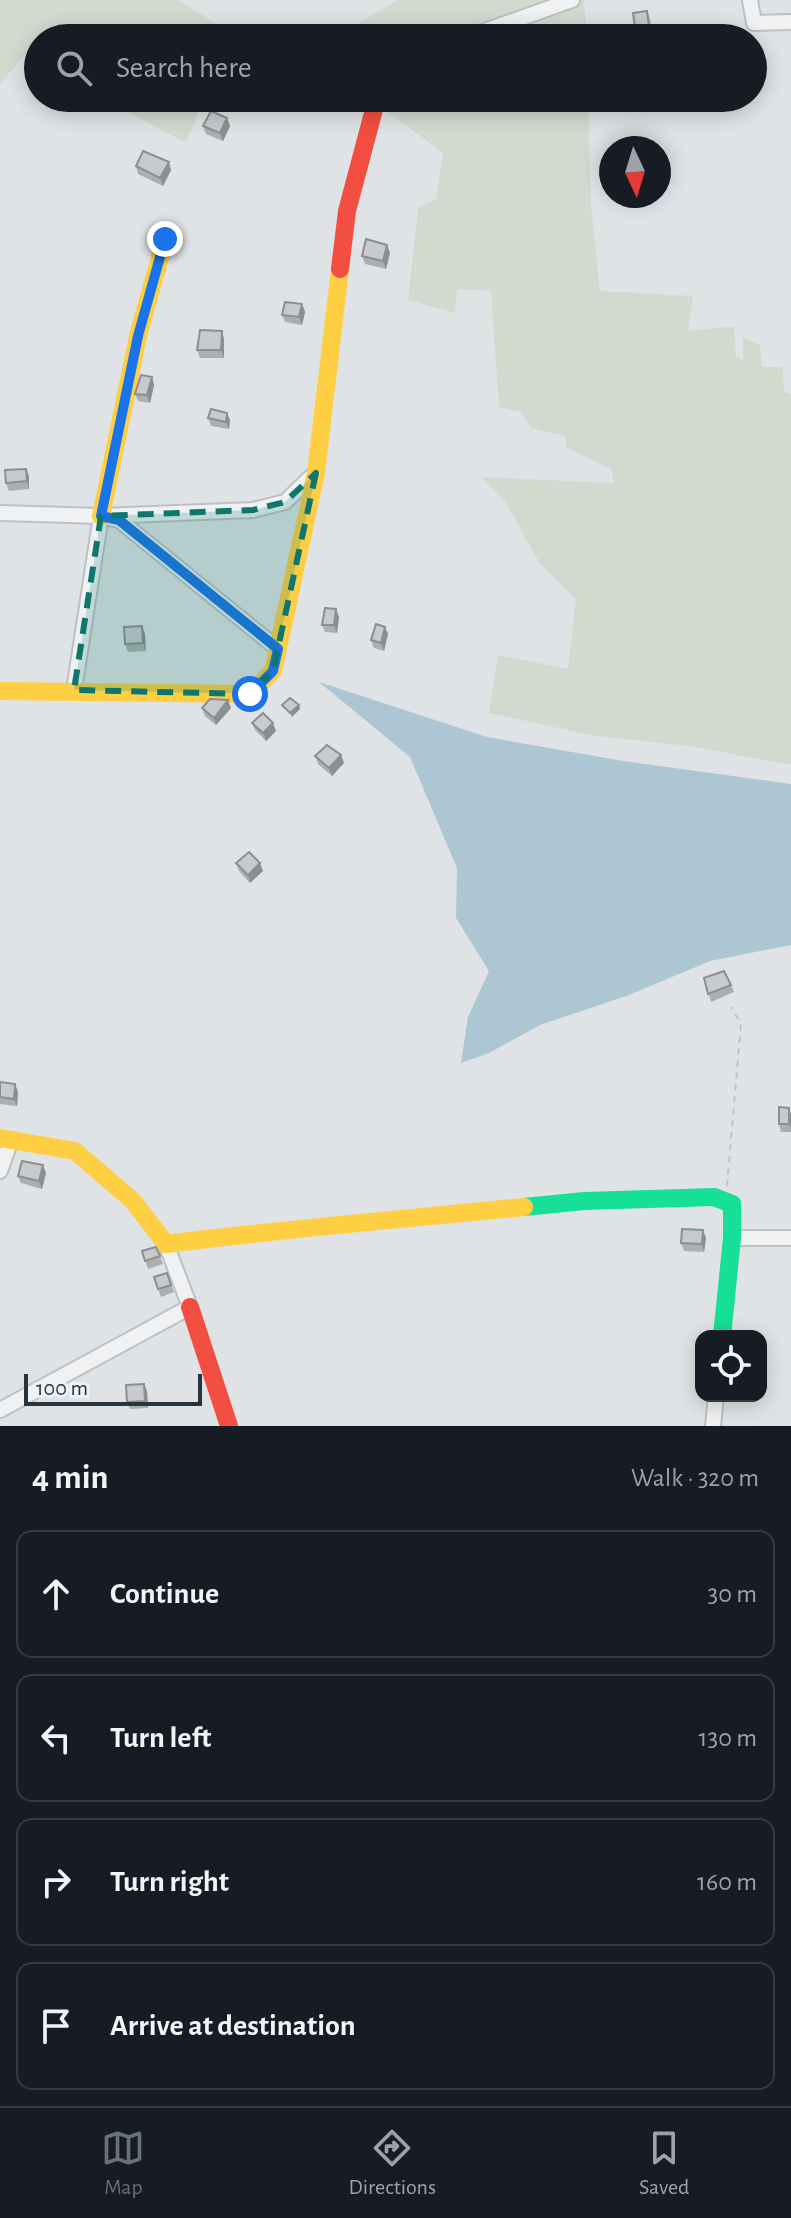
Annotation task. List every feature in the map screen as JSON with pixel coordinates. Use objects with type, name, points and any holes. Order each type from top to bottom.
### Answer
[{"type":"street","points":[[504,24],[572,0]]},
{"type":"street","points":[[750,0],[754,23],[791,22]]},
{"type":"street","points":[[0,691],[250,694],[273,671],[316,473],[347,211],[373,112]]},
{"type":"street","points":[[74,690],[101,516],[138,336],[165,239]]},
{"type":"street","points":[[0,513],[101,516],[253,510],[285,502],[316,473]]},
{"type":"street","points":[[101,516],[119,520],[278,649]]},
{"type":"street","points":[[0,1171],[5,1139],[75,1151],[133,1201],[166,1244],[229,1426]]},
{"type":"street","points":[[166,1244],[299,1227],[584,1201],[714,1197],[732,1204],[732,1238],[723,1330]]},
{"type":"street","points":[[732,1238],[791,1238]]},
{"type":"street","points":[[0,1410],[190,1307]]},
{"type":"street","points":[[713,1426],[715,1402]]},
{"type":"path","points":[[726,1201],[741,1024],[731,1007]]},
{"type":"highlighted area","points":[[316,473],[273,671],[250,694],[74,690],[101,516],[253,510],[285,502]]},
{"type":"shaded area","points":[[0,0],[178,0],[217,24],[24,24],[24,58],[0,84]]},
{"type":"shaded area","points":[[397,0],[584,0],[586,24],[358,24]]},
{"type":"shaded area","points":[[127,112],[198,112],[186,143]]},
{"type":"shaded area","points":[[388,112],[588,112],[591,206],[600,291],[693,296],[688,331],[734,326],[736,357],[743,360],[743,337],[760,345],[762,367],[783,367],[784,392],[791,394],[791,765],[690,746],[595,736],[489,713],[498,655],[568,669],[576,599],[539,562],[506,503],[481,477],[614,483],[611,469],[567,448],[565,436],[531,428],[521,412],[499,407],[491,291],[457,289],[455,313],[408,300],[418,208],[436,199],[443,153]]},
{"type":"water","points":[[319,682],[487,737],[623,761],[791,784],[791,945],[710,961],[629,995],[540,1025],[489,1053],[461,1063],[468,1017],[489,971],[456,918],[457,868],[410,757]]},
{"type":"building","points":[[647,11],[649,24],[634,24],[633,13]]},
{"type":"building","points":[[210,112],[227,118],[220,133],[203,126]]},
{"type":"building","points":[[143,151],[169,162],[160,178],[136,166]]},
{"type":"building","points":[[366,239],[387,245],[383,261],[362,256]]},
{"type":"building","points":[[285,302],[302,304],[299,317],[282,315]]},
{"type":"building","points":[[200,330],[222,331],[221,350],[197,350]]},
{"type":"building","points":[[141,375],[152,377],[147,395],[135,394]]},
{"type":"building","points":[[211,409],[227,413],[226,422],[208,418]]},
{"type":"building","points":[[26,469],[27,481],[6,483],[5,470]]},
{"type":"building","points":[[325,608],[336,609],[334,625],[322,625]]},
{"type":"building","points":[[376,624],[385,627],[381,643],[371,640]]},
{"type":"building","points":[[142,626],[143,643],[125,644],[124,627]]},
{"type":"building","points":[[290,698],[299,705],[290,713],[282,705]]},
{"type":"building","points":[[210,699],[228,700],[214,718],[202,708]]},
{"type":"building","points":[[263,713],[273,723],[263,733],[252,723]]},
{"type":"building","points":[[327,745],[341,755],[329,768],[315,756]]},
{"type":"building","points":[[249,852],[260,863],[248,875],[236,863]]},
{"type":"building","points":[[724,971],[731,985],[708,994],[704,978]]},
{"type":"building","points":[[0,1082],[15,1084],[14,1099],[0,1097]]},
{"type":"building","points":[[779,1107],[789,1108],[789,1124],[779,1124]]},
{"type":"building","points":[[22,1161],[43,1165],[39,1181],[18,1176]]},
{"type":"building","points":[[682,1229],[703,1230],[702,1244],[681,1243]]},
{"type":"building","points":[[156,1247],[160,1256],[145,1261],[142,1251]]},
{"type":"building","points":[[167,1273],[171,1285],[158,1289],[154,1277]]},
{"type":"building","points":[[144,1384],[145,1401],[127,1402],[126,1385]]},
{"type":"traffic: fast","points":[[524,1207],[584,1201],[714,1197],[732,1204],[732,1238],[723,1330]]},
{"type":"traffic: slow","points":[[101,516],[138,336],[165,239]]},
{"type":"traffic: slow","points":[[0,691],[250,694],[273,671],[316,473],[340,269]]},
{"type":"traffic: slow","points":[[0,1138],[75,1151],[133,1201],[166,1244],[524,1207]]},
{"type":"traffic: jam","points":[[340,269],[347,211],[373,112]]},
{"type":"traffic: jam","points":[[190,1307],[229,1426]]},
{"type":"route","points":[[165,239],[138,336],[101,516],[119,520],[278,649],[273,671],[250,694]]}]
